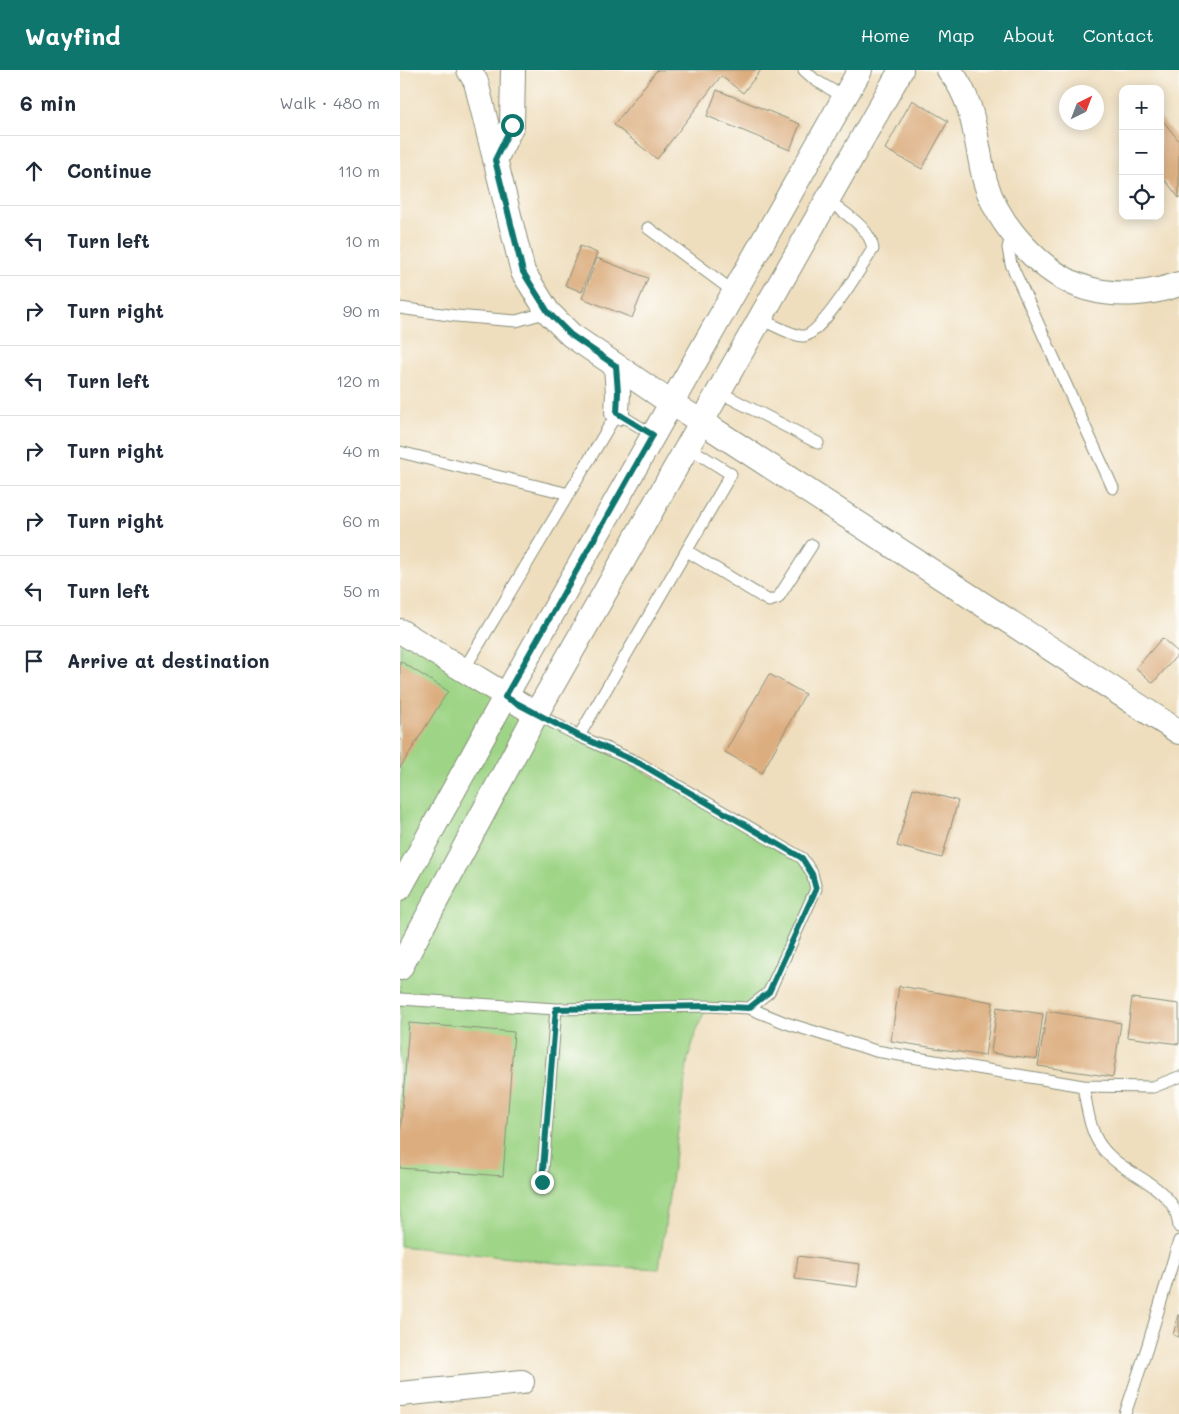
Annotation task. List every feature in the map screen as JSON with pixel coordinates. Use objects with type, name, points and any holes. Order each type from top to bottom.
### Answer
[{"type":"street","points":[[469,70],[476,82],[523,272],[548,312],[571,335],[671,403],[1179,732]]},
{"type":"street","points":[[495,160],[512,125],[513,70]]},
{"type":"street","points":[[400,888],[505,697],[860,70]]},
{"type":"street","points":[[400,968],[536,714],[901,70]]},
{"type":"street","points":[[949,70],[970,108],[985,182],[996,206],[1012,233],[1039,261],[1061,276],[1089,289],[1124,294],[1165,289],[1179,284]]},
{"type":"street","points":[[616,366],[617,413]]},
{"type":"street","points":[[400,631],[505,697],[536,714]]},
{"type":"street","points":[[400,1394],[522,1382]]},
{"type":"lane","points":[[804,70],[815,80],[844,97]]},
{"type":"lane","points":[[760,319],[802,336],[811,334],[822,323],[873,249],[872,239],[865,230],[828,200]]},
{"type":"lane","points":[[648,228],[734,292]]},
{"type":"lane","points":[[1012,233],[1008,248],[1012,264],[1113,488]]},
{"type":"lane","points":[[400,308],[456,316],[516,321],[548,312]]},
{"type":"lane","points":[[719,392],[818,443]]},
{"type":"lane","points":[[463,671],[617,413],[653,435]]},
{"type":"lane","points":[[579,736],[731,474],[688,447]]},
{"type":"lane","points":[[400,452],[569,494]]},
{"type":"lane","points":[[687,551],[769,601],[778,598],[812,545]]},
{"type":"lane","points":[[536,714],[639,763],[802,858],[812,874],[816,889],[769,992],[749,1008]]},
{"type":"lane","points":[[400,999],[556,1009],[707,1006],[749,1008],[786,1023],[876,1051],[1083,1086],[1153,1087],[1179,1077]]},
{"type":"lane","points":[[542,1182],[556,1009]]},
{"type":"lane","points":[[1083,1086],[1090,1122],[1100,1145],[1119,1164],[1162,1191],[1175,1210],[1179,1227]]},
{"type":"lane","points":[[1124,1414],[1147,1348],[1179,1241]]},
{"type":"green space","points":[[400,631],[579,736],[802,858],[816,889],[769,992],[749,1008],[707,1006],[698,1027],[688,1058],[659,1269],[575,1265],[400,1246]]},
{"type":"building","points":[[657,70],[761,70],[743,93],[721,76],[657,159],[614,125]]},
{"type":"building","points":[[717,90],[800,124],[790,150],[707,116]]},
{"type":"building","points":[[912,100],[948,121],[922,169],[885,149]]},
{"type":"building","points":[[1164,122],[1179,141],[1179,198],[1166,181],[1164,182]]},
{"type":"building","points":[[580,246],[597,253],[582,292],[565,285]]},
{"type":"building","points":[[597,258],[648,278],[632,318],[582,298]]},
{"type":"building","points":[[1162,638],[1179,653],[1153,683],[1136,668]]},
{"type":"building","points":[[400,661],[448,691],[400,768]]},
{"type":"building","points":[[769,674],[805,694],[762,773],[725,752]]},
{"type":"building","points":[[913,788],[958,801],[942,858],[897,846]]},
{"type":"building","points":[[899,986],[993,1002],[985,1056],[891,1041]]},
{"type":"building","points":[[1132,998],[1179,1004],[1179,1044],[1127,1037]]},
{"type":"building","points":[[997,1007],[1043,1014],[1037,1059],[991,1053]]},
{"type":"building","points":[[1047,1011],[1121,1023],[1113,1077],[1038,1066]]},
{"type":"building","points":[[409,1023],[514,1032],[503,1176],[400,1168],[400,1135]]},
{"type":"building","points":[[798,1256],[860,1264],[857,1287],[795,1279]]},
{"type":"building","points":[[1179,1315],[1179,1337],[1173,1335]]},
{"type":"route","points":[[512,125],[495,160],[523,272],[548,312],[571,335],[616,366],[617,413],[653,435],[505,697],[579,736],[639,763],[802,858],[812,874],[816,889],[769,992],[749,1008],[707,1006],[556,1009],[542,1182]]}]
